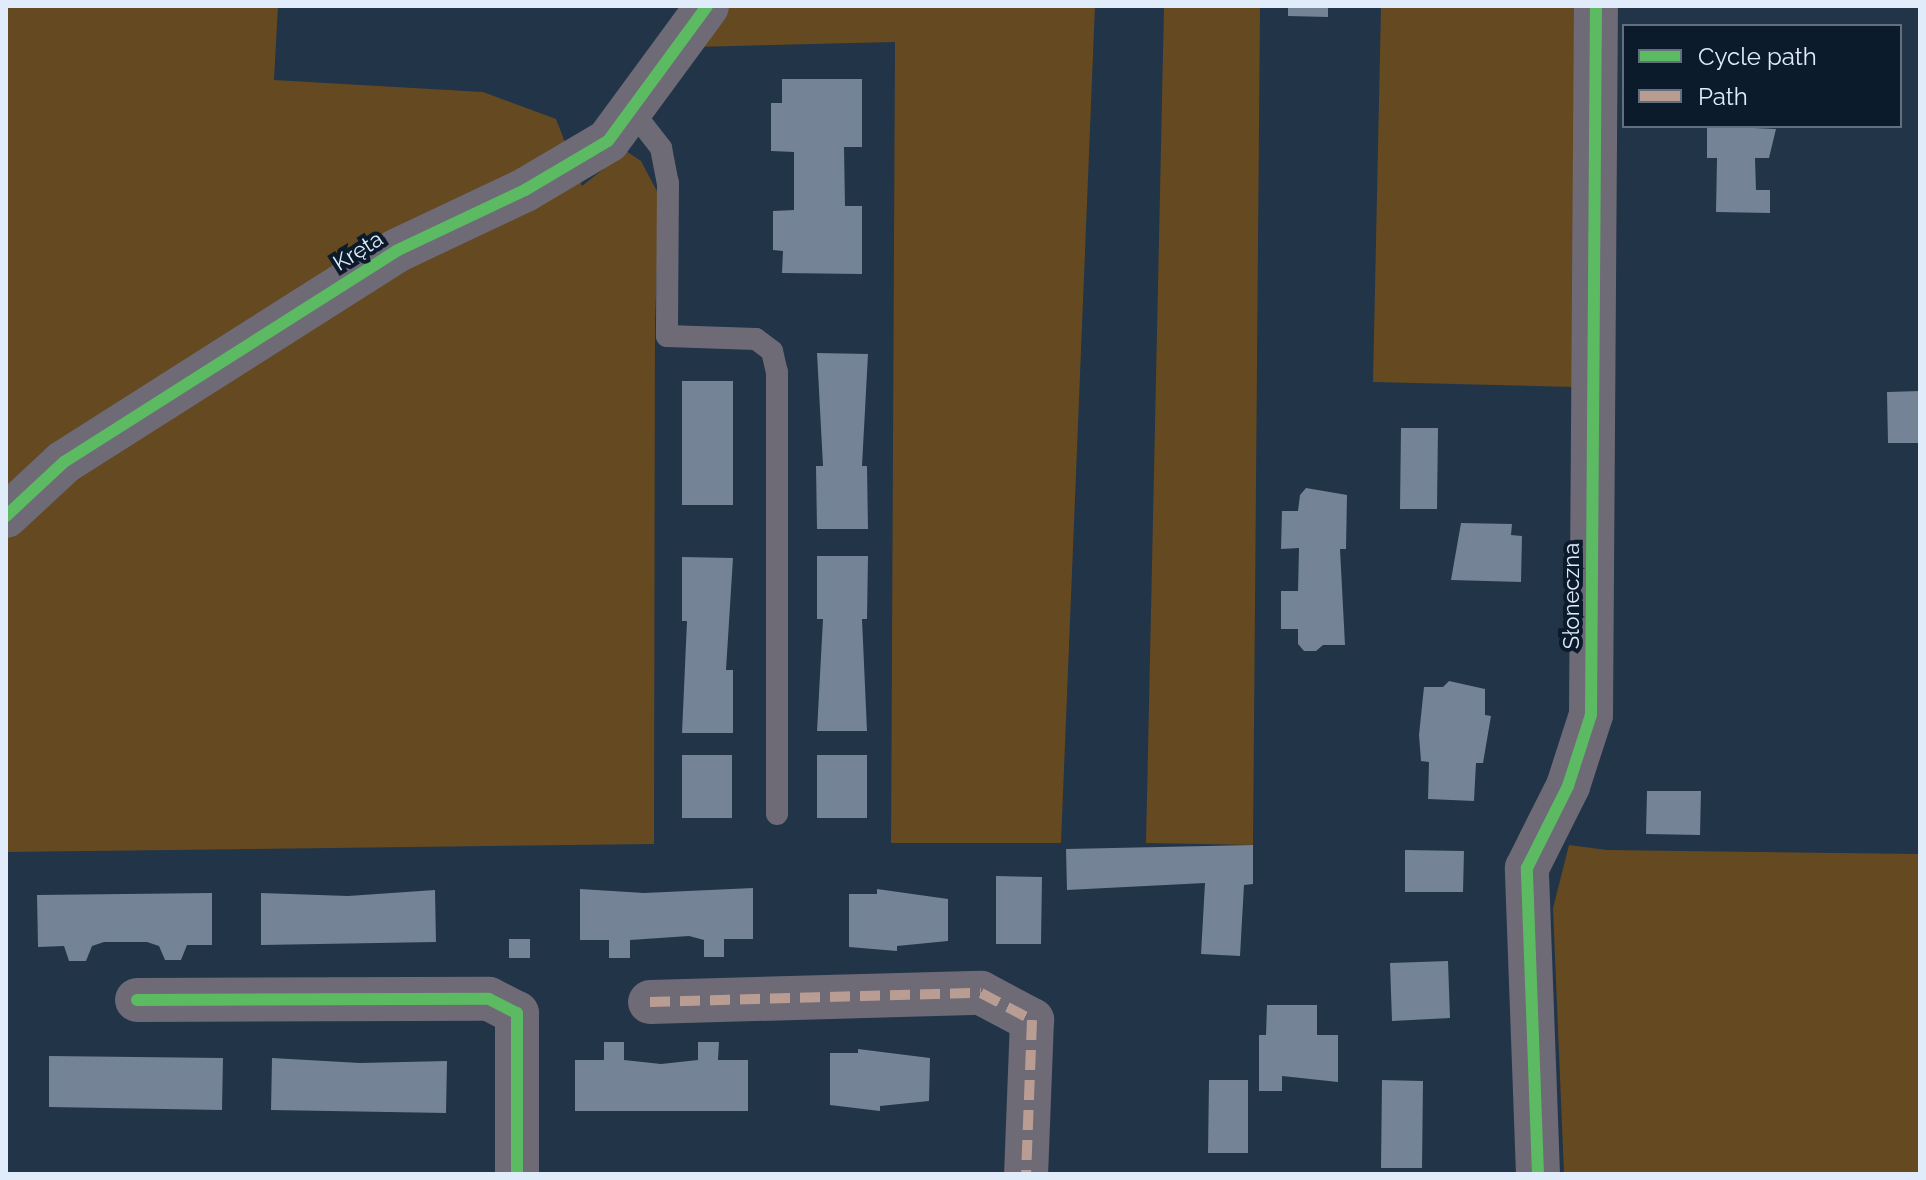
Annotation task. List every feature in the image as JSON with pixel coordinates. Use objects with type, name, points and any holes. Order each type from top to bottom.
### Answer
[{"type":"street","name":"Kręta","points":[[6,516],[64,462],[177,387],[396,251],[525,190],[608,141],[633,112],[707,6]]},
{"type":"street","name":"Słoneczna","points":[[1538,1174],[1527,868],[1568,786],[1591,715],[1596,6]]},
{"type":"street","points":[[650,1002],[981,993],[1032,1020],[1026,1174]]},
{"type":"street","points":[[137,1000],[489,999],[517,1013],[517,1174]]},
{"type":"lane","points":[[633,112],[661,148],[668,183],[667,336],[756,339],[772,351],[777,372],[777,814]]},
{"type":"shaded area","points":[[6,6],[278,6],[274,80],[483,92],[556,119],[582,186],[626,151],[641,161],[660,197],[655,320],[654,844],[6,852]]},
{"type":"shaded area","points":[[725,6],[1095,6],[1061,843],[891,843],[895,42],[695,47]]},
{"type":"shaded area","points":[[1164,6],[1260,6],[1253,845],[1146,843]]},
{"type":"shaded area","points":[[1381,6],[1579,6],[1574,387],[1373,382]]},
{"type":"shaded area","points":[[1569,845],[1607,850],[1920,854],[1920,1174],[1564,1174],[1553,908]]},
{"type":"building","points":[[1288,6],[1328,6],[1328,17],[1288,16]]},
{"type":"building","points":[[782,79],[862,79],[862,147],[844,147],[845,206],[862,206],[862,274],[782,273],[783,251],[773,250],[773,211],[794,210],[794,152],[771,151],[771,103],[782,103]]},
{"type":"building","points":[[1707,128],[1776,129],[1769,158],[1755,158],[1756,190],[1770,190],[1770,213],[1716,212],[1717,158],[1707,158]]},
{"type":"building","points":[[817,353],[868,354],[862,466],[867,466],[868,529],[817,529],[816,466],[823,466]]},
{"type":"building","points":[[682,381],[733,381],[733,505],[682,505]]},
{"type":"building","points":[[1920,391],[1920,443],[1888,443],[1887,392]]},
{"type":"building","points":[[1401,428],[1438,428],[1437,509],[1400,509]]},
{"type":"building","points":[[1306,488],[1347,495],[1346,549],[1340,549],[1345,645],[1323,645],[1316,651],[1304,651],[1298,644],[1298,629],[1281,629],[1281,591],[1298,591],[1299,548],[1281,549],[1282,511],[1298,511],[1300,495]]},
{"type":"building","points":[[1461,523],[1512,524],[1511,535],[1522,536],[1521,582],[1451,580]]},
{"type":"building","points":[[817,556],[868,556],[867,619],[862,619],[867,731],[817,731],[823,619],[817,619]]},
{"type":"building","points":[[682,557],[733,558],[726,670],[733,670],[733,733],[682,733],[687,621],[682,621]]},
{"type":"building","points":[[1449,681],[1485,689],[1485,715],[1491,716],[1483,763],[1476,763],[1474,801],[1428,799],[1429,762],[1421,761],[1419,735],[1424,687],[1443,687]]},
{"type":"building","points":[[682,755],[732,755],[732,818],[682,818]]},
{"type":"building","points":[[817,755],[867,755],[867,818],[817,818]]},
{"type":"building","points":[[1647,791],[1701,791],[1700,835],[1646,834]]},
{"type":"building","points":[[1253,845],[1253,884],[1244,885],[1240,956],[1201,954],[1205,883],[1067,890],[1066,849]]},
{"type":"building","points":[[1405,850],[1464,851],[1463,892],[1405,892]]},
{"type":"building","points":[[996,876],[1042,877],[1041,944],[996,944]]},
{"type":"building","points":[[753,888],[753,939],[724,939],[724,957],[704,957],[704,940],[689,936],[630,940],[630,958],[609,958],[609,940],[580,940],[580,889],[644,893]]},
{"type":"building","points":[[877,889],[948,899],[948,941],[897,946],[897,951],[849,947],[849,894],[877,894]]},
{"type":"building","points":[[435,890],[436,942],[261,945],[261,893],[348,896]]},
{"type":"building","points":[[212,893],[212,945],[187,945],[181,960],[165,960],[159,946],[147,942],[104,942],[92,946],[86,961],[69,961],[64,946],[38,947],[37,895]]},
{"type":"building","points":[[509,939],[530,939],[530,958],[509,958]]},
{"type":"building","points":[[1448,961],[1450,1018],[1392,1021],[1390,963]]},
{"type":"building","points":[[1267,1005],[1317,1005],[1317,1035],[1338,1035],[1338,1082],[1282,1076],[1282,1091],[1259,1091],[1259,1035],[1266,1035]]},
{"type":"building","points":[[604,1042],[624,1042],[624,1060],[661,1064],[698,1060],[698,1042],[719,1042],[718,1060],[748,1060],[748,1111],[575,1111],[575,1060],[604,1060]]},
{"type":"building","points":[[858,1049],[930,1058],[929,1101],[880,1106],[880,1111],[830,1105],[830,1053],[858,1053]]},
{"type":"building","points":[[49,1056],[223,1058],[222,1110],[49,1107]]},
{"type":"building","points":[[272,1058],[360,1063],[447,1061],[446,1113],[271,1110]]},
{"type":"building","points":[[1209,1080],[1248,1080],[1248,1153],[1208,1153]]},
{"type":"building","points":[[1382,1080],[1423,1081],[1422,1168],[1381,1168]]},
{"type":"marked path","points":[[650,1002],[981,993],[1032,1020],[1026,1174]]},
{"type":"cycle path","points":[[6,516],[64,462],[396,251],[525,190],[608,141],[707,6]]},
{"type":"cycle path","points":[[1538,1174],[1527,868],[1568,786],[1591,715],[1596,6]]},
{"type":"cycle path","points":[[137,1000],[489,999],[517,1013],[517,1174]]}]
